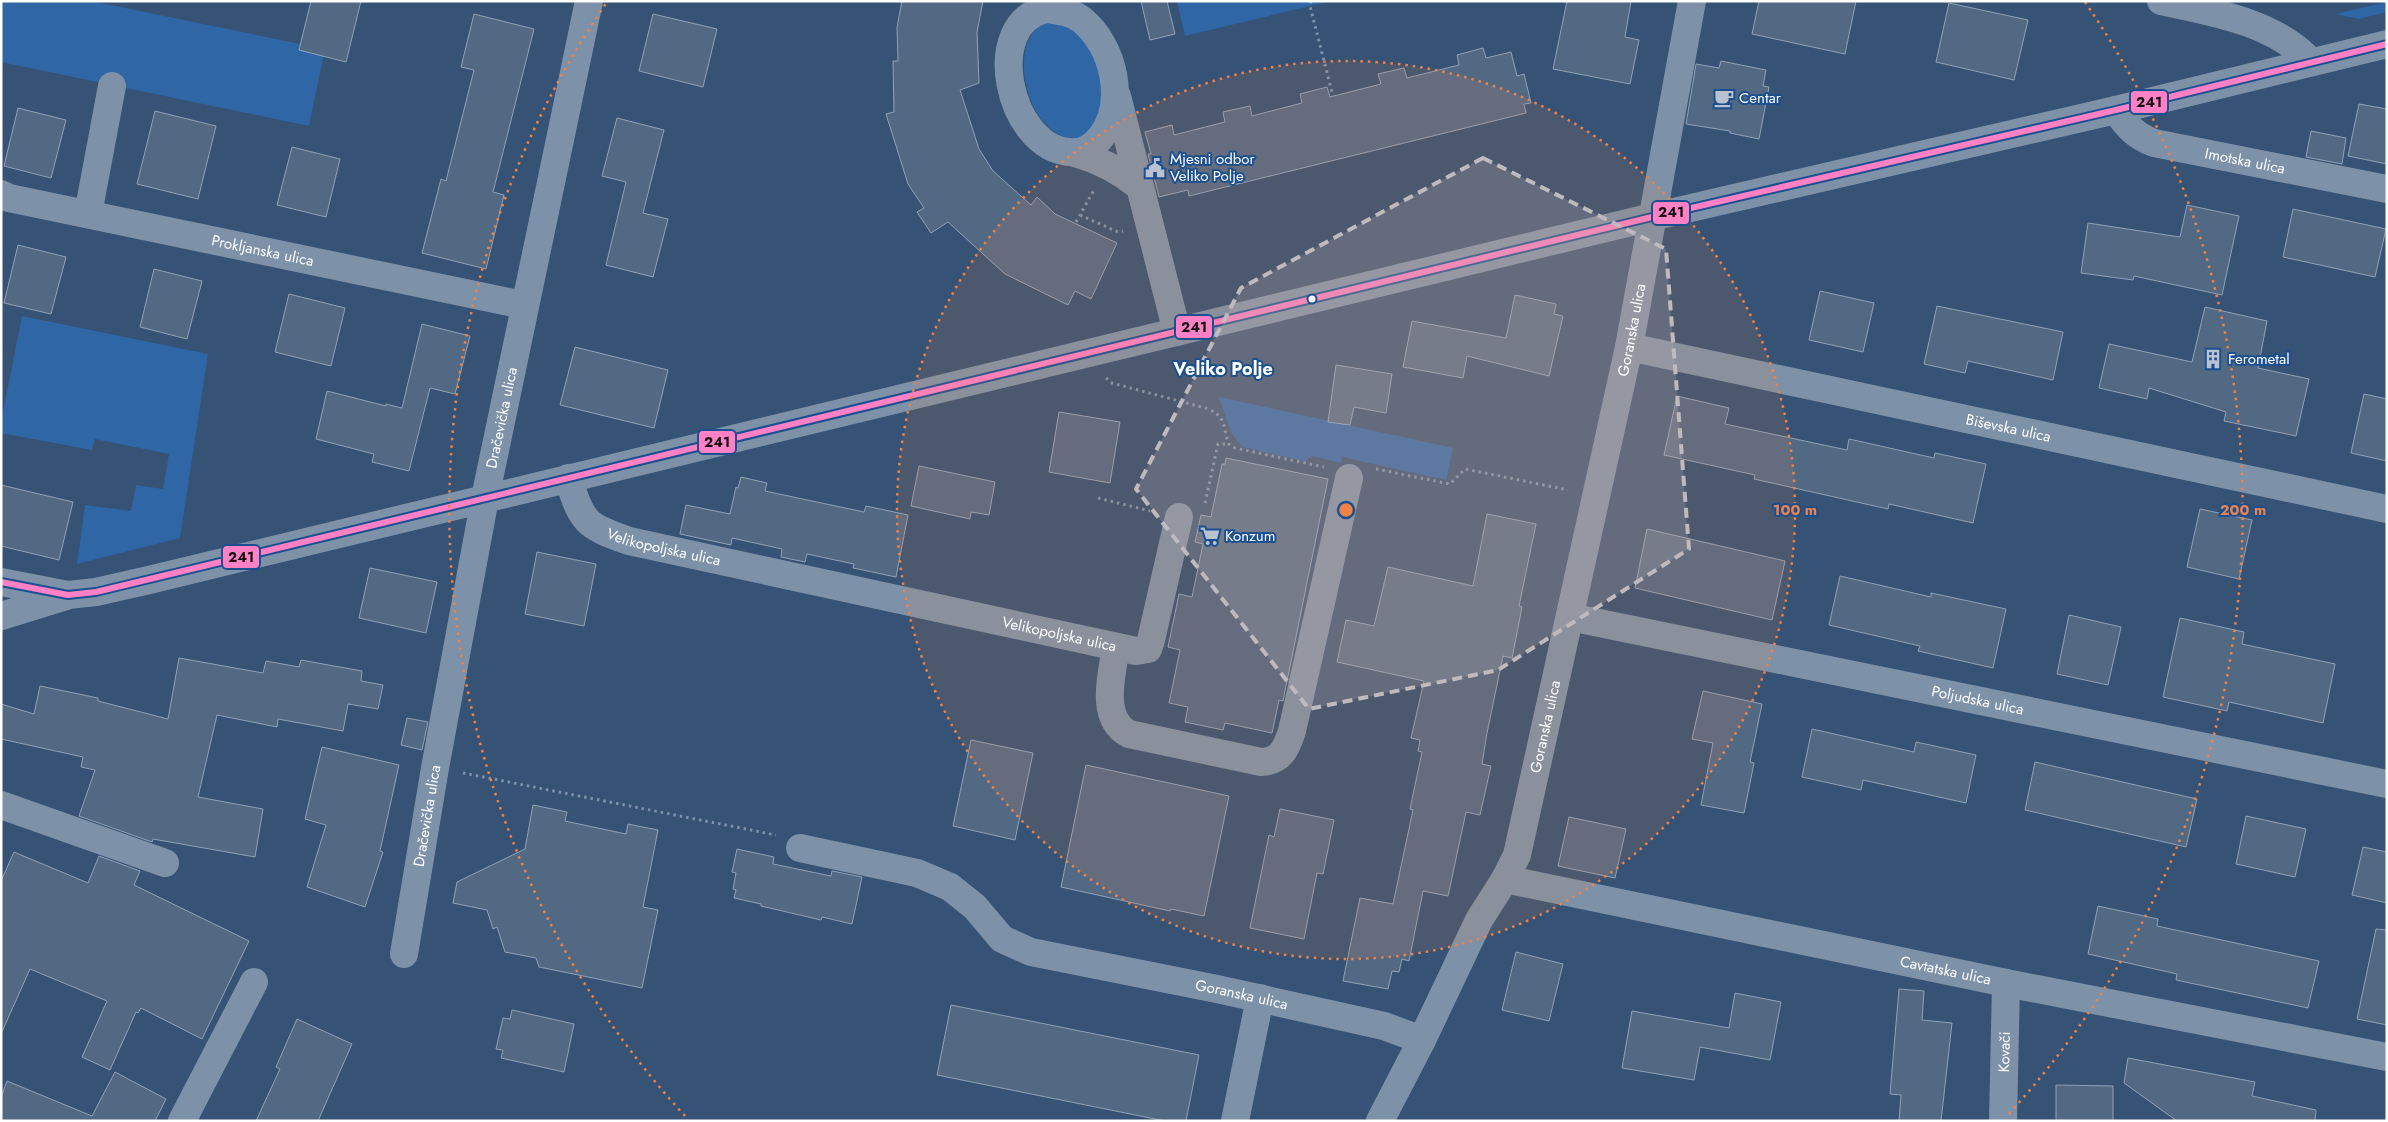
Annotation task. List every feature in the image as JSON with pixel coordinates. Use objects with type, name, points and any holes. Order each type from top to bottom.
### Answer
[{"type":"street","name":"Dračevička ulica","points":[[404,954],[435,768],[485,498],[589,1]]},
{"type":"street","name":"Goranska ulica","points":[[800,848],[918,873],[950,887],[975,907],[1002,939],[1031,952],[1260,998],[1384,1026],[1422,1040],[1478,920],[1506,879],[1517,855],[1629,347],[1692,1]]},
{"type":"street","points":[[2162,1],[2240,20],[2286,39],[2311,62]]},
{"type":"street","points":[[1139,186],[1110,166],[1075,153],[1063,152],[1040,140],[1027,125],[1017,106],[1009,74],[1009,56],[1018,28],[1035,12],[1047,9],[1067,12],[1081,20],[1100,42],[1108,59],[1177,332]]},
{"type":"street","points":[[1,616],[68,595],[96,592],[149,580],[1652,217],[2116,110],[2387,44]]},
{"type":"street","points":[[88,214],[112,86]]},
{"type":"street","points":[[1075,153],[1095,144],[1104,133],[1110,122],[1116,96]]},
{"type":"street","name":"Imotska ulica","points":[[2116,110],[2128,128],[2140,138],[2154,144],[2387,190]]},
{"type":"street","name":"Prokljanska ulica","points":[[1,194],[9,198],[524,305]]},
{"type":"street","name":"Biševska ulica","points":[[1629,347],[2387,509]]},
{"type":"street","name":"Velikopoljska ulica","points":[[568,478],[579,512],[597,530],[629,541],[1116,647],[1110,679],[1110,702],[1112,715],[1122,730],[1129,734],[1261,762],[1271,761],[1280,756],[1292,731],[1349,478]]},
{"type":"street","points":[[1116,647],[1142,651],[1148,649],[1179,518]]},
{"type":"street","points":[[1,582],[68,595]]},
{"type":"street","name":"Poljudska ulica","points":[[1570,617],[2387,784]]},
{"type":"street","points":[[1,805],[165,863]]},
{"type":"street","name":"Cavtatska ulica","points":[[1506,879],[2006,983],[2387,1057]]},
{"type":"street","points":[[182,1121],[254,982]]},
{"type":"street","name":"Kovači","points":[[2003,1121],[2006,983]]},
{"type":"street","points":[[1235,1121],[1260,998]]},
{"type":"street","points":[[1380,1121],[1422,1040]]},
{"type":"path","points":[[1311,1],[1310,6],[1333,96]]},
{"type":"path","points":[[1076,222],[1110,166]]},
{"type":"path","points":[[435,768],[784,837],[800,848]]},
{"type":"highlighted area","points":[[1483,158],[1666,249],[1689,549],[1498,670],[1309,709],[1136,489],[1241,288]]},
{"type":"shaded area","points":[[1,1],[91,1],[325,49],[309,126],[1,62]]},
{"type":"shaded area","points":[[1177,1],[1331,1],[1185,36]]},
{"type":"shaded area","points":[[2387,2],[2387,12],[2359,19],[2335,14]]},
{"type":"shaded area","points":[[1043,22],[1068,23],[1094,49],[1106,98],[1089,135],[1081,138],[1061,136],[1050,128],[1033,106],[1028,92],[1024,64],[1026,47],[1031,36]]},
{"type":"shaded area","points":[[22,316],[208,354],[180,538],[77,564],[85,505],[131,511],[136,485],[163,489],[169,454],[95,439],[92,450],[1,433],[1,422]]},
{"type":"shaded area","points":[[1219,397],[1453,448],[1446,480],[1342,457],[1341,463],[1313,456],[1305,461],[1242,447],[1231,433]]},
{"type":"building","points":[[311,1],[361,1],[346,62],[299,50]]},
{"type":"building","points":[[902,1],[983,1],[977,32],[979,83],[960,90],[979,149],[993,171],[1031,205],[1037,197],[1055,214],[1117,243],[1091,299],[1075,291],[1068,305],[1005,274],[948,222],[931,233],[917,212],[924,208],[908,184],[886,114],[894,112],[893,61],[898,61],[897,27]]},
{"type":"building","points":[[1141,1],[1167,1],[1175,34],[1150,40]]},
{"type":"building","points":[[1567,1],[1631,1],[1625,37],[1639,40],[1630,84],[1553,69]]},
{"type":"building","points":[[1759,1],[1856,1],[1845,54],[1752,34]]},
{"type":"building","points":[[1949,3],[2028,20],[2014,80],[1936,62]]},
{"type":"building","points":[[474,14],[534,29],[493,192],[504,195],[486,269],[422,253],[441,179],[446,181],[474,70],[461,67]]},
{"type":"building","points":[[653,14],[717,29],[703,87],[639,71]]},
{"type":"building","points":[[1483,48],[1486,58],[1511,52],[1517,76],[1524,74],[1531,103],[1524,104],[1526,113],[1189,196],[1188,190],[1159,197],[1148,154],[1151,154],[1145,132],[1172,125],[1174,135],[1225,122],[1223,112],[1250,106],[1252,116],[1302,103],[1300,94],[1327,87],[1330,97],[1381,84],[1378,74],[1404,68],[1407,78],[1459,65],[1457,55]]},
{"type":"building","points":[[1721,61],[1766,70],[1763,86],[1769,87],[1759,139],[1730,133],[1730,131],[1686,124],[1696,64],[1719,68]]},
{"type":"building","points":[[2359,104],[2387,109],[2387,164],[2348,156]]},
{"type":"building","points":[[18,108],[66,120],[51,178],[4,166]]},
{"type":"building","points":[[155,111],[216,126],[198,199],[137,184]]},
{"type":"building","points":[[617,118],[664,130],[643,213],[668,219],[653,277],[606,265],[626,182],[602,176]]},
{"type":"building","points":[[2311,131],[2346,138],[2342,164],[2306,157]]},
{"type":"building","points":[[292,147],[340,159],[326,217],[277,205]]},
{"type":"building","points":[[2187,205],[2239,216],[2222,295],[2134,276],[2133,280],[2081,273],[2088,223],[2180,237]]},
{"type":"building","points":[[2293,209],[2386,229],[2375,277],[2283,257]]},
{"type":"building","points":[[18,245],[66,257],[51,314],[4,303]]},
{"type":"building","points":[[154,269],[202,281],[187,339],[140,327]]},
{"type":"building","points":[[1820,291],[1874,303],[1863,352],[1809,340]]},
{"type":"building","points":[[289,294],[345,308],[331,366],[275,352]]},
{"type":"building","points":[[1515,295],[1556,304],[1554,314],[1563,316],[1549,376],[1467,356],[1463,378],[1403,367],[1412,321],[1506,338]]},
{"type":"building","points":[[1937,306],[2063,332],[2053,380],[1968,361],[1965,373],[1924,364]]},
{"type":"building","points":[[2205,307],[2267,321],[2258,368],[2309,379],[2296,436],[2224,421],[2226,412],[2149,388],[2147,399],[2099,388],[2109,344],[2192,362]]},
{"type":"building","points":[[422,324],[470,336],[455,394],[430,388],[409,471],[372,462],[374,454],[316,439],[327,391],[386,406],[386,404],[402,408]]},
{"type":"building","points":[[575,347],[668,370],[654,428],[560,405]]},
{"type":"building","points":[[1336,365],[1392,374],[1386,413],[1354,407],[1350,425],[1328,422]]},
{"type":"building","points":[[2364,394],[2387,399],[2387,461],[2351,453]]},
{"type":"building","points":[[1677,396],[1729,408],[1725,424],[1847,450],[1849,439],[1934,458],[1935,453],[1986,464],[1973,523],[1889,504],[1888,509],[1754,479],[1755,475],[1664,455]]},
{"type":"building","points":[[1059,412],[1120,422],[1110,483],[1049,472]]},
{"type":"building","points":[[1226,458],[1328,479],[1283,701],[1279,700],[1272,733],[1225,723],[1223,730],[1185,722],[1188,707],[1169,703],[1180,650],[1168,647],[1179,594],[1192,597],[1203,544],[1195,542],[1201,515],[1211,517],[1222,464],[1225,464]]},
{"type":"building","points":[[919,466],[995,482],[989,515],[971,512],[970,519],[911,506]]},
{"type":"building","points":[[741,477],[767,483],[765,491],[864,512],[866,506],[908,515],[896,577],[853,568],[854,564],[807,554],[805,562],[781,557],[782,549],[732,538],[731,545],[680,534],[686,505],[730,514],[736,487],[738,488]]},
{"type":"building","points":[[1,485],[73,502],[59,560],[1,546]]},
{"type":"building","points":[[2200,509],[2252,520],[2239,579],[2187,567]]},
{"type":"building","points":[[1487,514],[1536,524],[1519,606],[1522,607],[1512,658],[1503,656],[1487,733],[1482,764],[1491,766],[1480,815],[1466,812],[1448,896],[1423,891],[1409,961],[1402,959],[1399,972],[1392,971],[1388,989],[1343,981],[1360,898],[1393,904],[1413,810],[1410,809],[1422,752],[1418,751],[1420,740],[1411,738],[1424,681],[1337,662],[1346,620],[1374,626],[1388,567],[1473,586]]},
{"type":"building","points":[[1647,529],[1785,561],[1772,620],[1635,588]]},
{"type":"building","points":[[537,552],[596,564],[584,626],[525,614]]},
{"type":"building","points":[[370,568],[437,582],[426,633],[359,618]]},
{"type":"building","points":[[1840,576],[1931,597],[1931,593],[2006,609],[1993,668],[1918,651],[1920,646],[1829,625]]},
{"type":"building","points":[[2069,615],[2121,627],[2108,685],[2057,674]]},
{"type":"building","points":[[2180,618],[2244,632],[2242,644],[2335,664],[2323,723],[2229,702],[2227,711],[2163,697]]},
{"type":"building","points":[[179,658],[263,673],[266,661],[299,667],[301,660],[362,671],[361,681],[383,685],[378,709],[348,704],[343,731],[278,719],[277,727],[217,715],[198,797],[263,809],[255,857],[153,839],[152,842],[79,816],[95,770],[81,767],[83,757],[1,739],[1,704],[34,714],[40,686],[98,698],[98,701],[168,719]]},
{"type":"building","points":[[1703,691],[1762,704],[1750,762],[1754,763],[1744,813],[1701,805],[1713,743],[1692,739]]},
{"type":"building","points":[[407,718],[428,722],[422,750],[401,745]]},
{"type":"building","points":[[1812,729],[1914,752],[1916,742],[1976,755],[1966,803],[1863,780],[1861,790],[1802,777]]},
{"type":"building","points":[[971,740],[1033,753],[1015,840],[953,826]]},
{"type":"building","points":[[322,747],[399,765],[380,851],[383,852],[365,907],[307,887],[326,825],[305,819]]},
{"type":"building","points":[[2035,762],[2197,799],[2186,847],[2025,810]]},
{"type":"building","points":[[1086,765],[1229,796],[1204,916],[1171,909],[1170,911],[1061,887]]},
{"type":"building","points":[[533,805],[567,812],[565,821],[626,834],[628,824],[658,830],[643,907],[658,910],[642,988],[539,967],[536,958],[505,952],[497,927],[493,929],[487,910],[453,903],[457,882],[525,849]]},
{"type":"building","points":[[1280,809],[1334,820],[1323,874],[1317,873],[1304,939],[1250,928],[1269,835],[1274,837]]},
{"type":"building","points":[[2246,816],[2306,829],[2295,877],[2236,864]]},
{"type":"building","points":[[1569,817],[1626,829],[1615,878],[1558,866]]},
{"type":"building","points":[[2363,847],[2387,852],[2387,903],[2352,895]]},
{"type":"building","points":[[737,849],[774,857],[773,864],[831,876],[832,871],[862,877],[852,924],[822,917],[821,920],[734,898],[736,890],[733,889],[736,873],[732,872]]},
{"type":"building","points":[[14,852],[88,883],[99,856],[140,871],[134,885],[249,941],[202,1039],[141,1008],[138,1013],[136,1012],[110,1070],[82,1057],[107,1001],[30,969],[1,1034],[1,881]]},
{"type":"building","points":[[2098,906],[2158,919],[2157,926],[2319,961],[2308,1008],[2176,980],[2177,974],[2088,954]]},
{"type":"building","points":[[2376,929],[2387,930],[2387,1025],[2357,1019]]},
{"type":"building","points":[[1516,952],[1563,964],[1549,1021],[1502,1010]]},
{"type":"building","points":[[1899,989],[1924,991],[1922,1020],[1952,1023],[1941,1121],[1899,1121],[1901,1095],[1890,1094]]},
{"type":"building","points":[[1735,993],[1781,1002],[1770,1060],[1700,1047],[1694,1080],[1622,1068],[1632,1011],[1729,1028]]},
{"type":"building","points":[[951,1005],[1199,1055],[1186,1121],[1165,1121],[937,1075]]},
{"type":"building","points":[[512,1010],[574,1024],[564,1072],[501,1058],[503,1050],[496,1049],[503,1018],[510,1019]]},
{"type":"building","points":[[297,1019],[352,1044],[318,1121],[256,1121],[280,1069],[276,1067]]},
{"type":"building","points":[[2128,1058],[2255,1082],[2252,1096],[2316,1110],[2315,1121],[2177,1121],[2124,1083]]},
{"type":"building","points":[[115,1072],[166,1099],[155,1121],[1,1121],[1,1097],[7,1081],[92,1116]]},
{"type":"building","points":[[2056,1085],[2113,1086],[2113,1121],[2056,1121]]},
{"type":"transit line","name":"241","points":[[1,582],[68,595],[96,592],[1652,217],[2116,110],[2387,44]]},
{"type":"place","name":"Centar","points":[[1724,98]]},
{"type":"place","name":"Mjesni odbor Veliko Polje","points":[[1155,168]]},
{"type":"place","name":"Ferometal","points":[[2213,359]]},
{"type":"place","name":"Konzum","points":[[1210,536]]},
{"type":"district","name":"Veliko Polje","points":[[1223,369]]}]
